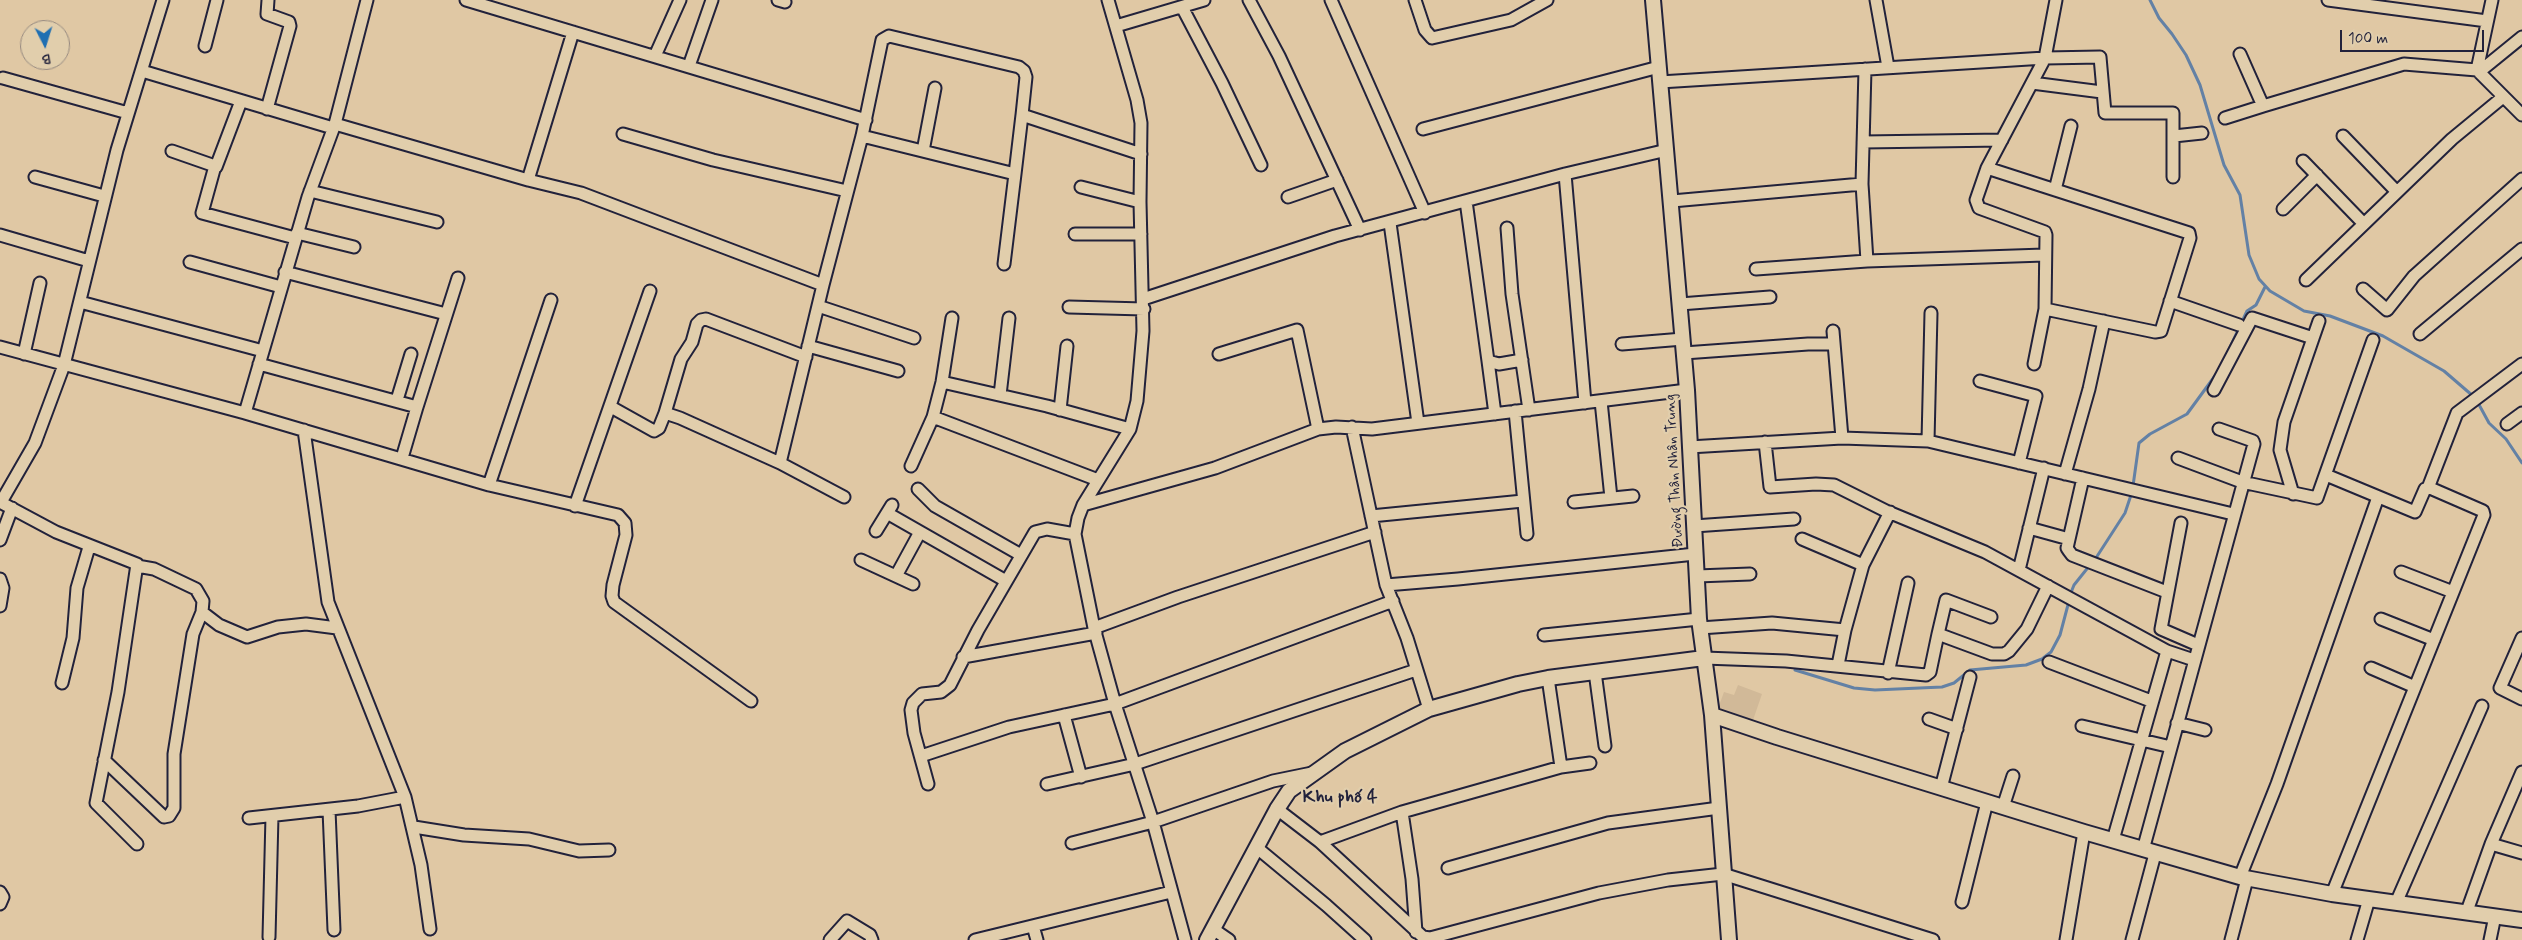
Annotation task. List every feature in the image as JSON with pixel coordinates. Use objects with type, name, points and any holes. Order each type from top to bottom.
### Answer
[{"type":"street","points":[[104,760],[164,817],[168,816],[174,808],[174,754],[193,634],[202,612],[202,601],[196,589],[154,569],[137,566],[132,561],[89,547],[0,502],[34,443],[64,365],[104,196],[163,0]]},
{"type":"street","points":[[206,46],[217,0]]},
{"type":"street","points":[[267,109],[290,26],[289,22],[267,14],[268,0]]},
{"type":"street","points":[[245,413],[296,236],[334,126],[367,0]]},
{"type":"street","points":[[466,0],[866,120]]},
{"type":"street","points":[[655,56],[680,0]]},
{"type":"street","points":[[689,66],[712,0]]},
{"type":"street","points":[[1108,0],[1137,100],[1141,123],[1140,202],[1144,304],[1137,401],[1130,430],[1083,505],[1075,534],[1095,630],[1115,704],[1153,822],[1185,940]]},
{"type":"street","points":[[1116,26],[1204,0]]},
{"type":"street","points":[[1249,0],[1279,56],[1360,230]]},
{"type":"street","points":[[1331,0],[1425,213]]},
{"type":"street","points":[[1428,0],[1416,2],[1425,30],[1432,38],[1511,20],[1543,1]]},
{"type":"street","name":"Đường Thân Nhân Trung","points":[[1653,0],[1687,390],[1700,623],[1712,715],[1729,940]]},
{"type":"street","points":[[1876,0],[1888,68]]},
{"type":"street","points":[[2034,364],[2045,309],[2045,232],[1976,206],[1987,168],[2045,58],[2056,0]]},
{"type":"street","points":[[2328,0],[2487,21]]},
{"type":"street","points":[[2478,71],[2492,0]]},
{"type":"street","points":[[1182,7],[1261,165]]},
{"type":"street","points":[[528,180],[574,32]]},
{"type":"street","points":[[780,464],[822,285],[866,120],[882,40],[889,36],[1019,67],[1024,71],[1026,77],[1004,264]]},
{"type":"street","points":[[2478,71],[2522,37]]},
{"type":"street","points":[[2240,54],[2263,106]]},
{"type":"street","points":[[1660,82],[2045,58],[2100,57],[2103,112],[2108,115],[2173,113],[2173,177]]},
{"type":"street","points":[[2225,118],[2397,65],[2478,71],[2522,115]]},
{"type":"street","points":[[1423,128],[1659,68]]},
{"type":"street","points":[[1864,69],[1862,184],[1867,262]]},
{"type":"street","points":[[142,71],[267,109],[581,193],[822,285]]},
{"type":"street","points":[[3,78],[128,113]]},
{"type":"street","points":[[2032,83],[2102,92]]},
{"type":"street","points":[[923,151],[935,88]]},
{"type":"street","points":[[2306,280],[2452,139],[2503,97]]},
{"type":"street","points":[[241,101],[216,168],[202,213],[296,236],[354,247]]},
{"type":"street","points":[[1022,115],[1141,154]]},
{"type":"street","points":[[2055,190],[2071,126]]},
{"type":"street","points":[[2174,136],[2202,133]]},
{"type":"street","points":[[623,134],[713,160],[847,191]]},
{"type":"street","points":[[862,136],[1015,174]]},
{"type":"street","points":[[2343,136],[2397,192]]},
{"type":"street","points":[[1863,142],[2002,140]]},
{"type":"street","points":[[1069,307],[1144,304],[1360,230],[1565,174],[1667,150]]},
{"type":"street","points":[[172,151],[214,165],[216,168]]},
{"type":"street","points":[[2303,161],[2364,224]]},
{"type":"street","points":[[1987,168],[2189,233],[2190,241],[2161,331],[2045,309]]},
{"type":"street","points":[[1565,174],[1585,403]]},
{"type":"street","points":[[2283,208],[2317,175]]},
{"type":"street","points":[[35,177],[104,196]]},
{"type":"street","points":[[2363,289],[2387,310],[2414,276],[2522,179]]},
{"type":"street","points":[[1288,197],[1337,180]]},
{"type":"street","points":[[1672,202],[1862,184]]},
{"type":"street","points":[[1081,187],[1140,202]]},
{"type":"street","points":[[310,191],[437,222]]},
{"type":"street","points":[[1466,201],[1495,414]]},
{"type":"street","points":[[1390,222],[1418,423]]},
{"type":"street","points":[[1508,228],[1512,294],[1529,410]]},
{"type":"street","points":[[1075,234],[1141,234]]},
{"type":"street","points":[[0,235],[89,261]]},
{"type":"street","points":[[2420,334],[2522,249]]},
{"type":"street","points":[[1756,269],[1867,262],[2044,255]]},
{"type":"street","points":[[190,262],[281,287]]},
{"type":"street","points":[[285,272],[446,314]]},
{"type":"street","points":[[402,458],[458,278]]},
{"type":"street","points":[[24,354],[40,284]]},
{"type":"street","points":[[575,506],[650,290]]},
{"type":"street","points":[[1680,304],[1770,297]]},
{"type":"street","points":[[489,484],[551,300]]},
{"type":"street","points":[[2170,301],[2239,325]]},
{"type":"street","points":[[80,302],[263,351]]},
{"type":"street","points":[[818,306],[914,338]]},
{"type":"street","points":[[1928,441],[1931,313]]},
{"type":"street","points":[[911,466],[933,417],[942,382],[952,318]]},
{"type":"street","points":[[1000,395],[1008,318]]},
{"type":"street","points":[[2214,390],[2252,318],[2313,338]]},
{"type":"street","points":[[610,407],[654,431],[659,428],[684,351],[692,342],[697,324],[701,320],[706,319],[807,351],[898,371]]},
{"type":"street","points":[[2065,474],[2090,389],[2104,321]]},
{"type":"street","points":[[2293,494],[2280,450],[2284,422],[2319,321]]},
{"type":"street","points":[[1219,354],[1297,330],[1318,429]]},
{"type":"street","points":[[1833,331],[1842,438]]},
{"type":"street","points":[[1622,344],[1683,339]]},
{"type":"street","points":[[2178,458],[2242,482],[2317,498],[2373,340]]},
{"type":"street","points":[[1684,353],[1808,344],[1834,344]]},
{"type":"street","points":[[1060,410],[1067,346]]},
{"type":"street","points":[[0,347],[245,413],[489,484],[618,515],[624,523],[626,535],[612,596],[614,602],[751,701]]},
{"type":"street","points":[[397,400],[411,354]]},
{"type":"street","points":[[1488,361],[1499,364],[1522,360]]},
{"type":"street","points":[[259,364],[397,400],[417,407]]},
{"type":"street","points":[[2326,475],[2416,512],[2428,488],[2457,413],[2522,364]]},
{"type":"street","points":[[1980,381],[2036,396],[2020,462]]},
{"type":"street","points":[[942,382],[1060,410],[1130,430]]},
{"type":"street","points":[[1083,505],[1215,468],[1318,429],[1352,427],[1372,429],[1687,390]]},
{"type":"street","points":[[1602,401],[1611,498]]},
{"type":"street","points":[[1515,411],[1527,534]]},
{"type":"street","points":[[665,413],[780,464],[844,497]]},
{"type":"street","points":[[2507,424],[2522,413]]},
{"type":"street","points":[[933,417],[1098,480]]},
{"type":"street","points":[[1352,427],[1386,585],[1407,638],[1429,709]]},
{"type":"street","points":[[2132,940],[2171,747],[2233,514],[2254,444],[2252,441],[2219,429]]},
{"type":"street","points":[[304,430],[328,602],[336,628],[405,797],[414,827],[430,929]]},
{"type":"street","points":[[1689,447],[1842,438],[1928,441],[2233,514]]},
{"type":"street","points":[[1765,442],[1770,487],[1774,489],[1816,484],[1834,486],[1985,552],[2167,651],[2194,660]]},
{"type":"street","points":[[2019,570],[2044,468]]},
{"type":"street","points":[[2083,478],[2069,539],[2069,551],[2086,560],[2167,592]]},
{"type":"street","points":[[2332,894],[2484,513],[2428,488]]},
{"type":"street","points":[[918,489],[935,506],[1021,555]]},
{"type":"street","points":[[1574,502],[1633,496]]},
{"type":"street","points":[[2231,940],[2244,878],[2378,497]]},
{"type":"street","points":[[1371,516],[1523,500]]},
{"type":"street","points":[[0,540],[12,508]]},
{"type":"street","points":[[876,531],[889,509],[920,532],[1006,581]]},
{"type":"street","points":[[1838,665],[1845,630],[1864,566],[1890,512]]},
{"type":"street","points":[[1694,526],[1794,520]]},
{"type":"street","points":[[2181,523],[2161,629],[2198,645]]},
{"type":"street","points":[[2029,528],[2069,539]]},
{"type":"street","points":[[928,784],[914,733],[911,710],[913,703],[922,694],[947,690],[963,657],[1035,532],[1041,530],[1075,534]]},
{"type":"street","points":[[896,576],[920,532]]},
{"type":"street","points":[[963,657],[1095,630],[1178,597],[1375,532]]},
{"type":"street","points":[[1802,539],[1864,566]]},
{"type":"street","points":[[62,683],[73,638],[77,588],[89,547]]},
{"type":"street","points":[[1386,585],[1695,554]]},
{"type":"street","points":[[862,560],[912,584]]},
{"type":"street","points":[[137,566],[118,692],[97,806],[137,844]]},
{"type":"street","points":[[2401,572],[2453,592]]},
{"type":"street","points":[[1697,576],[1750,574]]},
{"type":"street","points":[[0,579],[3,588],[0,606]]},
{"type":"street","points":[[1888,673],[1908,583]]},
{"type":"street","points":[[1938,634],[1992,654],[2004,654],[2027,629],[2048,586]]},
{"type":"street","points":[[1229,940],[1210,935],[1256,847],[1277,809],[1289,792],[1312,773],[1345,751],[1429,709],[1548,678],[1704,658],[1838,665],[1888,673],[1929,674],[1946,600],[1991,617]]},
{"type":"street","points":[[921,756],[1009,727],[1115,704],[1393,601]]},
{"type":"street","points":[[202,612],[219,625],[248,637],[278,627],[306,624],[336,628]]},
{"type":"street","points":[[2381,620],[2434,640]]},
{"type":"street","points":[[1544,635],[1700,623],[1772,623],[1845,630]]},
{"type":"street","points":[[2522,638],[2500,688],[2522,699]]},
{"type":"street","points":[[2113,840],[2151,701],[2167,651]]},
{"type":"street","points":[[2049,662],[2151,701]]},
{"type":"street","points":[[2371,668],[2415,687]]},
{"type":"street","points":[[1047,784],[1135,764],[1416,670]]},
{"type":"street","points":[[1595,672],[1605,746]]},
{"type":"street","points":[[1941,788],[1970,677]]},
{"type":"street","points":[[1548,678],[1561,767]]},
{"type":"street","points":[[2396,902],[2482,706]]},
{"type":"street","points":[[1064,714],[1081,777]]},
{"type":"street","points":[[1712,715],[2149,852],[2244,878],[2332,894],[2522,920]]},
{"type":"street","points":[[1929,719],[1957,729]]},
{"type":"street","points":[[2177,723],[2205,730]]},
{"type":"street","points":[[2082,726],[2171,747]]},
{"type":"street","points":[[1320,842],[1402,812],[1561,767],[1590,763]]},
{"type":"street","points":[[2467,911],[2522,772]]},
{"type":"street","points":[[1072,843],[1153,822],[1273,780],[1312,773]]},
{"type":"street","points":[[2004,807],[2013,776]]},
{"type":"street","points":[[249,818],[328,810],[405,797]]},
{"type":"street","points":[[1962,902],[1987,802]]},
{"type":"street","points":[[1448,868],[1608,822],[1719,808]]},
{"type":"street","points":[[1277,809],[1320,842],[1423,937],[1430,938],[1599,893],[1668,880],[1723,874],[1933,940]]},
{"type":"street","points":[[328,810],[334,930]]},
{"type":"street","points":[[1402,812],[1412,879],[1416,932]]},
{"type":"street","points":[[269,937],[272,816]]},
{"type":"street","points":[[414,827],[446,833],[529,839],[580,851],[609,850]]},
{"type":"street","points":[[2069,939],[2084,832]]},
{"type":"street","points":[[2492,844],[2522,854]]},
{"type":"street","points":[[1256,847],[1365,940]]},
{"type":"street","points":[[0,892],[3,896],[0,904]]},
{"type":"street","points":[[975,940],[1171,892]]},
{"type":"street","points":[[2357,940],[2369,899]]},
{"type":"street","points":[[2490,940],[2495,916]]},
{"type":"street","points":[[830,940],[846,921],[870,935],[872,940]]},
{"type":"street","points":[[1033,926],[1037,940]]},
{"type":"shaded area","points":[[1738,685],[1762,694],[1752,723],[1717,711],[1724,692],[1734,695]]},
{"type":"waterway","points":[[2150,0],[2159,18],[2186,55],[2200,85],[2224,165],[2240,195],[2249,255],[2259,279],[2270,291],[2304,311],[2330,316],[2383,336],[2444,371],[2473,396]]},
{"type":"waterway","points":[[2226,356],[2247,311],[2256,305],[2265,287]]},
{"type":"waterway","points":[[2133,486],[2139,443],[2150,434],[2187,414],[2217,373]]},
{"type":"waterway","points":[[2477,401],[2489,423],[2506,439],[2522,463]]},
{"type":"waterway","points":[[2094,561],[2125,513],[2132,492]]},
{"type":"waterway","points":[[2070,595],[2074,585],[2090,565]]},
{"type":"waterway","points":[[1795,670],[1854,688],[1875,690],[1942,687],[1954,683],[1970,670],[2026,665],[2042,659],[2051,652],[2060,635],[2069,601]]},
{"type":"district","name":"Khu phố 4","points":[[1340,798]]}]
